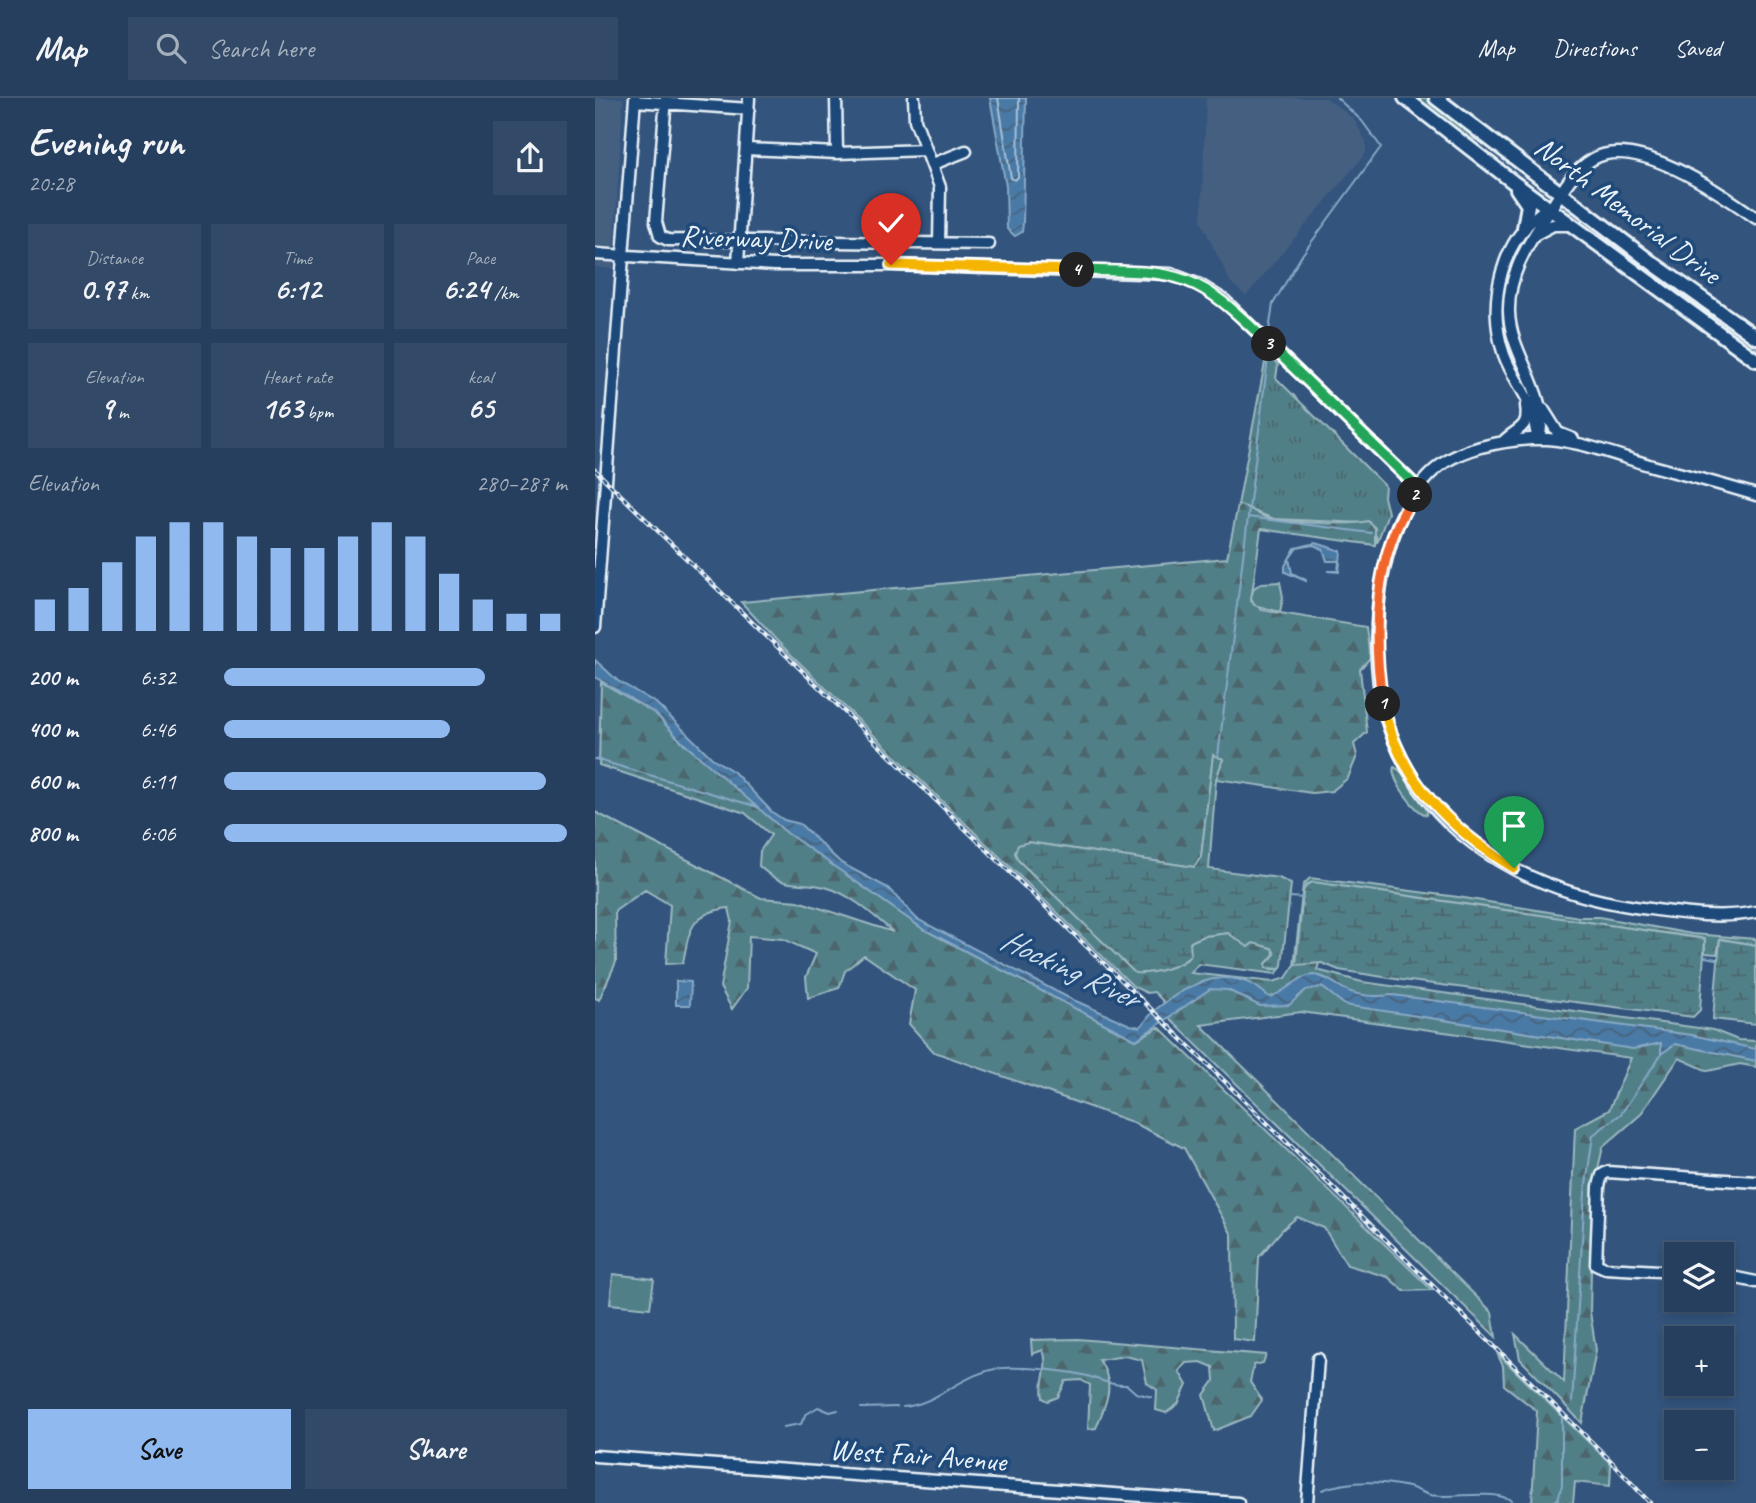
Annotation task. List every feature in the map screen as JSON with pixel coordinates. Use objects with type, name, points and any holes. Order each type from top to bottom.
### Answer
[{"type":"main road","name":"North Memorial Drive","points":[[1405,98],[1513,182],[1756,360]]},
{"type":"main road","name":"North Memorial Drive","points":[[1436,98],[1651,262],[1756,337]]},
{"type":"main road","name":"North Memorial Drive","points":[[1513,182],[1528,205],[1530,231]]},
{"type":"street","points":[[836,98],[837,153]]},
{"type":"street","points":[[915,98],[915,120],[940,187],[939,243]]},
{"type":"street","points":[[595,627],[635,99],[749,103],[738,263]]},
{"type":"street","points":[[666,101],[656,222],[660,236],[667,240],[989,244]]},
{"type":"street","points":[[746,149],[837,153],[926,150]]},
{"type":"street","points":[[933,164],[966,151]]},
{"type":"street","points":[[1539,439],[1532,409],[1523,397],[1504,353],[1496,309],[1504,264],[1576,172],[1602,154],[1627,152],[1694,180],[1756,218]]},
{"type":"street","points":[[1530,231],[1553,225],[1574,226]]},
{"type":"street","points":[[1530,231],[1514,275],[1509,313],[1515,348],[1540,404],[1558,433],[1581,445]]},
{"type":"street","name":"Riverway Drive","points":[[595,254],[622,258],[738,263],[1171,274],[1200,285],[1224,300],[1419,489]]},
{"type":"street","points":[[1502,442],[1525,424],[1523,397]]},
{"type":"street","points":[[1539,439],[1543,418],[1540,404]]},
{"type":"street","points":[[1756,495],[1581,445],[1539,439],[1502,442],[1446,461],[1419,489],[1403,514],[1387,553],[1379,602],[1382,703],[1390,731],[1408,769],[1426,796],[1469,839],[1514,868],[1565,892],[1606,903],[1690,914],[1756,912]]},
{"type":"street","points":[[1664,1271],[1605,1268],[1595,1259],[1602,1175],[1607,1172],[1756,1182]]},
{"type":"street","points":[[1734,1277],[1756,1282]]},
{"type":"street","points":[[1307,1503],[1318,1359]]},
{"type":"street","name":"West Fair Avenue","points":[[595,1456],[1150,1500],[1238,1503]]},
{"type":"shaded area","points":[[595,98],[623,98],[613,269],[595,267]]},
{"type":"shaded area","points":[[1206,98],[1326,98],[1353,118],[1366,141],[1366,153],[1246,296],[1231,283],[1201,222]]},
{"type":"green space","points":[[1415,98],[1426,98],[1482,142],[1465,136]]},
{"type":"green space","points":[[1528,231],[1531,233],[1517,257],[1509,280],[1506,302],[1512,345],[1540,414],[1536,415],[1508,345],[1502,301],[1505,279]]},
{"type":"green space","points":[[1642,265],[1756,344],[1756,353],[1639,268]]},
{"type":"green space","points":[[1267,352],[1278,365],[1276,378],[1385,486],[1384,497],[1388,513],[1377,543],[1377,537],[1363,523],[1274,519],[1238,505]]},
{"type":"green space","points":[[1238,505],[1268,518],[1318,523],[1368,521],[1375,528],[1375,545],[1261,529],[1251,601],[1262,610],[1366,627],[1370,658],[1360,669],[1367,732],[1354,744],[1357,756],[1348,778],[1332,791],[1312,793],[1216,779],[1223,759],[1213,756],[1201,857],[1194,867],[1028,842],[1018,860],[1136,973],[1186,960],[1190,955],[1190,942],[1204,936],[1228,933],[1272,948],[1275,953],[1266,964],[1271,969],[1280,969],[1276,974],[1198,964],[1191,973],[1273,982],[1286,978],[1294,966],[1303,885],[1310,878],[1458,897],[1579,917],[1599,917],[1692,934],[1756,939],[1756,945],[1720,939],[1717,954],[1705,953],[1705,940],[1700,938],[1351,888],[1326,894],[1306,937],[1319,963],[1317,970],[1362,982],[1713,1030],[1738,1040],[1756,1041],[1756,1067],[1740,1064],[1708,1071],[1679,1058],[1640,1115],[1603,1147],[1593,1190],[1590,1312],[1596,1350],[1582,1423],[1520,1359],[1515,1334],[1564,1382],[1575,1128],[1609,1110],[1631,1058],[1301,1012],[1201,1025],[1492,1312],[1496,1337],[1171,1020],[1163,1001],[1154,992],[1147,993],[1134,987],[779,643],[741,602],[1227,558]]},
{"type":"green space","points":[[1280,582],[1283,597],[1280,612],[1254,605],[1251,597],[1254,588],[1262,583]]},
{"type":"green space","points":[[601,682],[656,714],[681,741],[861,885],[923,929],[1136,1040],[1159,1027],[1432,1290],[1404,1291],[1388,1277],[1347,1265],[1324,1228],[1297,1217],[1259,1257],[1255,1342],[1233,1339],[1232,1235],[1184,1148],[1132,1122],[934,1052],[909,1024],[915,990],[864,955],[845,971],[839,988],[808,998],[806,977],[816,954],[783,939],[749,936],[747,988],[732,1009],[720,987],[732,921],[729,908],[716,910],[699,918],[690,932],[683,963],[666,964],[670,905],[645,890],[615,911],[616,962],[599,1000],[595,998],[595,812],[761,898],[798,901],[893,932],[861,906],[835,890],[784,882],[768,874],[759,866],[760,851],[771,835],[745,813],[599,765]]},
{"type":"green space","points":[[1213,755],[1223,759],[1216,779],[1209,869],[1279,878],[1291,884],[1282,965],[1280,969],[1266,968],[1266,964],[1275,954],[1272,948],[1253,943],[1248,947],[1228,933],[1204,936],[1190,942],[1191,955],[1173,967],[1135,973],[1018,860],[1015,853],[1018,845],[1028,842],[1194,867],[1201,857]]},
{"type":"green space","points":[[1394,767],[1415,788],[1424,803],[1427,815],[1405,794],[1395,779]]},
{"type":"green space","points":[[1313,882],[1705,939],[1700,1010],[1693,1017],[1402,980],[1339,970],[1322,963],[1296,965],[1303,892],[1306,885]]},
{"type":"green space","points":[[1720,939],[1756,945],[1756,1024],[1713,1019]]},
{"type":"green space","points":[[613,1274],[654,1279],[650,1308],[610,1304]]},
{"type":"green space","points":[[1078,1339],[1266,1355],[1263,1363],[1254,1365],[1250,1382],[1262,1400],[1251,1416],[1214,1431],[1204,1395],[1214,1381],[1213,1367],[1201,1362],[1186,1363],[1179,1371],[1187,1385],[1178,1404],[1166,1413],[1156,1410],[1157,1390],[1147,1383],[1142,1360],[1125,1356],[1099,1360],[1107,1377],[1108,1393],[1096,1428],[1088,1429],[1090,1385],[1081,1380],[1066,1381],[1058,1397],[1048,1401],[1043,1398],[1042,1392],[1045,1363],[1043,1350],[1032,1354],[1031,1340]]},
{"type":"green space","points":[[1497,1353],[1611,1464],[1610,1486],[1575,1482],[1573,1503],[1532,1503],[1537,1411],[1504,1385],[1503,1366]]},
{"type":"water","points":[[990,98],[1026,98],[1023,223],[1022,232],[1015,236],[1007,229],[1006,186]]},
{"type":"water","points":[[1316,543],[1341,551],[1339,572],[1327,571],[1338,571],[1339,561],[1327,561],[1323,549],[1314,545],[1297,548],[1289,559],[1292,573],[1306,581],[1285,572],[1285,566],[1295,548]]},
{"type":"water","points":[[595,660],[618,681],[656,703],[712,758],[734,772],[772,812],[784,820],[800,824],[841,863],[888,888],[917,919],[1069,998],[1130,1025],[1140,1027],[1168,1000],[1197,984],[1211,980],[1241,980],[1255,986],[1269,997],[1301,978],[1317,975],[1350,992],[1362,995],[1393,995],[1692,1035],[1756,1049],[1756,1061],[1675,1044],[1661,1054],[1661,1043],[1633,1049],[1345,1005],[1322,987],[1306,990],[1289,1005],[1260,1006],[1228,990],[1210,989],[1136,1040],[923,929],[787,833],[681,741],[656,714],[595,677]]},
{"type":"water","points":[[676,981],[691,982],[690,1005],[676,1005]]},
{"type":"waterway","points":[[1269,331],[1273,304],[1302,255],[1381,147],[1362,121],[1337,98]]},
{"type":"waterway","points":[[1218,756],[1269,350]]},
{"type":"waterway","points":[[1248,517],[1371,533]]},
{"type":"waterway","points":[[595,759],[758,807]]},
{"type":"waterway","points":[[1290,897],[1303,898]]},
{"type":"waterway","points":[[1705,957],[1717,959]]},
{"type":"waterway","points":[[1572,1403],[1585,1192],[1593,1135],[1621,1114],[1662,1053]]},
{"type":"waterway","points":[[903,1407],[928,1400],[976,1375],[1003,1368],[1074,1373],[1127,1385],[1136,1393],[1152,1397]]},
{"type":"waterway","points":[[783,1427],[801,1424],[805,1415],[818,1407],[830,1412],[838,1410]]},
{"type":"waterway","points":[[861,1408],[897,1407]]},
{"type":"waterway","points":[[1551,1503],[1558,1499],[1562,1485],[1562,1418]]},
{"type":"waterway","points":[[1322,1490],[1343,1484],[1376,1483],[1409,1487],[1430,1495],[1492,1495],[1512,1500]]},
{"type":"waterway","points":[[1530,1501],[1539,1503]]},
{"type":"railway","points":[[595,470],[1146,1004],[1611,1461],[1650,1503]]},
{"type":"route","points":[[891,265],[1154,271],[1187,278],[1229,304],[1419,489],[1393,534],[1383,573],[1379,602],[1379,667],[1383,709],[1403,760],[1439,812],[1469,839],[1514,868]]},
{"type":"water label","name":"Hocking River","points":[[1070,968]]}]
